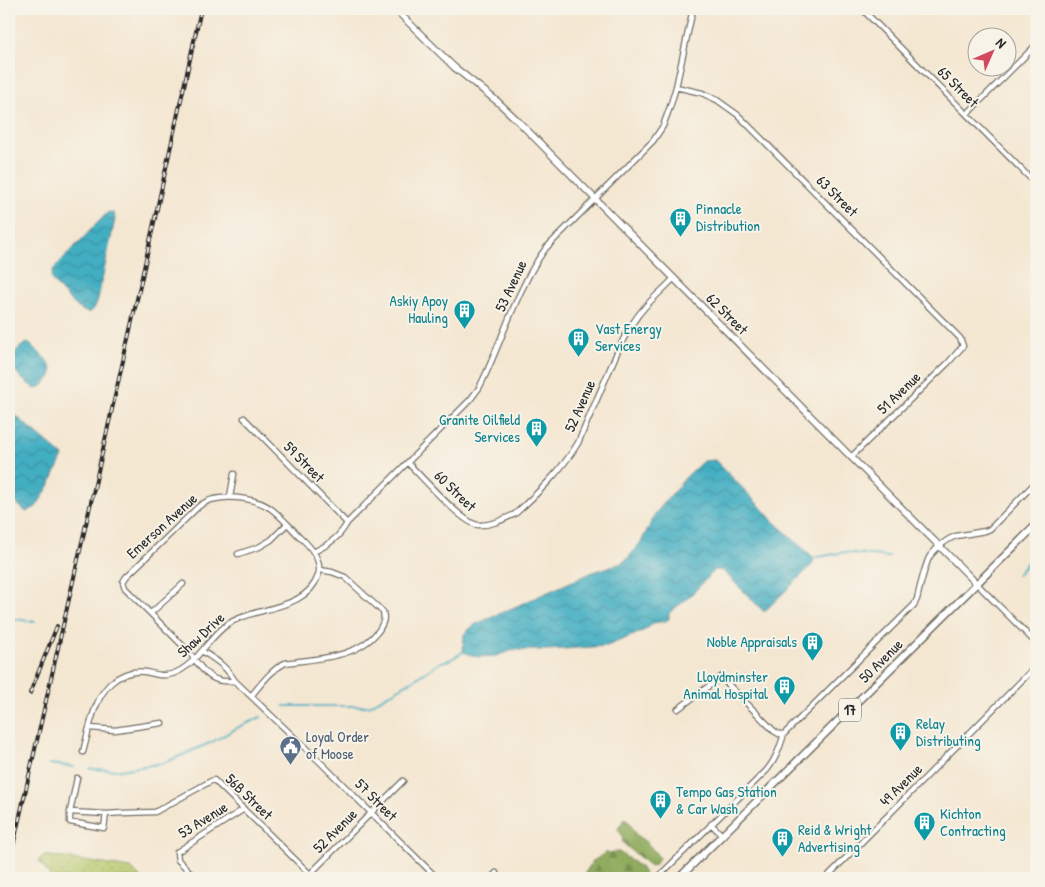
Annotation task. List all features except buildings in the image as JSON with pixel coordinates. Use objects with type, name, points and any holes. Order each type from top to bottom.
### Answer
[{"type":"main road","name":"62 Street","points":[[395,9],[454,67],[516,119],[977,584]]},
{"type":"main road","name":"50 Avenue","points":[[679,878],[1036,525]]},
{"type":"street","name":"53 Avenue","points":[[313,552],[322,548],[343,531],[347,523],[465,406],[479,388],[536,262],[546,248],[653,141],[668,115],[693,9]]},
{"type":"street","name":"65 Street","points":[[862,9],[1036,184]]},
{"type":"street","points":[[967,114],[1036,45]]},
{"type":"street","name":"63 Street","points":[[676,87],[702,93],[717,100],[738,115],[960,338],[963,346]]},
{"type":"street","name":"52 Avenue","points":[[489,524],[515,514],[562,467],[578,443],[626,334],[645,307],[674,278]]},
{"type":"street","name":"51 Avenue","points":[[851,457],[948,363],[963,346]]},
{"type":"street","name":"59 Street","points":[[244,418],[347,523]]},
{"type":"street","name":"60 Street","points":[[408,463],[469,522],[477,525],[489,524]]},
{"type":"street","points":[[234,474],[230,497],[262,503],[279,515],[313,552],[320,570],[345,577],[383,612],[385,618],[376,634],[364,644],[348,652],[285,663],[278,666],[251,696]]},
{"type":"street","points":[[657,878],[767,770],[773,763],[784,734],[914,604],[929,557],[948,539],[990,529],[1036,482]]},
{"type":"street","name":"Emerson Avenue","points":[[151,613],[125,588],[123,582],[126,577],[198,507],[216,498],[230,497]]},
{"type":"street","points":[[238,554],[259,547],[271,540],[287,524]]},
{"type":"street","name":"Shaw Drive","points":[[83,752],[98,701],[103,691],[112,682],[133,672],[139,671],[162,676],[170,675],[184,668],[195,659],[213,637],[227,624],[248,614],[301,598],[310,590],[320,570]]},
{"type":"street","points":[[183,584],[151,613],[195,659],[207,675],[216,680],[235,681]]},
{"type":"street","name":"62 Street","points":[[977,584],[1036,643]]},
{"type":"street","name":"57 Street","points":[[202,651],[224,666],[235,681],[372,812],[437,878]]},
{"type":"street","name":"49 Avenue","points":[[826,878],[1036,666]]},
{"type":"street","points":[[678,709],[721,677],[774,731],[784,734]]},
{"type":"street","points":[[90,728],[115,730],[162,723]]},
{"type":"street","points":[[77,778],[70,812],[70,822],[104,828],[106,814]]},
{"type":"street","name":"56B Street","points":[[70,812],[106,814],[155,812],[214,780],[314,878]]},
{"type":"street","name":"52 Avenue","points":[[306,878],[403,781]]},
{"type":"street","name":"53 Avenue","points":[[196,878],[178,860],[177,852],[244,809]]},
{"type":"street","points":[[711,824],[723,836]]},
{"type":"street","points":[[491,878],[496,873]]},
{"type":"green space","points":[[624,819],[629,822],[636,835],[646,842],[659,858],[654,865],[650,866],[623,843],[622,835],[618,829]]},
{"type":"green space","points":[[619,852],[640,867],[646,877],[582,878],[592,862],[605,853]]},
{"type":"green space","points":[[44,855],[131,868],[141,878],[51,878],[39,860]]},
{"type":"water","points":[[108,212],[114,213],[115,219],[98,299],[93,310],[86,312],[69,300],[51,279],[53,270],[57,265]]},
{"type":"water","points":[[27,343],[47,361],[52,371],[46,382],[35,389],[21,378],[10,363],[16,351]]},
{"type":"water","points":[[9,410],[63,456],[49,486],[36,507],[26,512],[9,496]]},
{"type":"water","points":[[715,460],[773,521],[814,558],[812,565],[764,612],[722,570],[715,570],[689,597],[669,613],[669,619],[654,623],[645,630],[607,646],[513,650],[496,656],[478,657],[463,652],[464,634],[474,625],[593,572],[622,563],[641,542],[656,513],[686,477],[703,461]]},
{"type":"waterway","points":[[814,558],[844,552],[889,557]]},
{"type":"waterway","points":[[1017,575],[1036,554]]},
{"type":"waterway","points":[[9,618],[35,622]]},
{"type":"waterway","points":[[284,706],[369,706],[441,662],[450,660],[463,652]]},
{"type":"waterway","points":[[90,769],[120,770],[164,763],[212,742],[261,717]]},
{"type":"waterway","points":[[50,764],[74,767]]},
{"type":"railway","points":[[9,864],[201,9]]},
{"type":"railway","points":[[30,693],[57,626]]},
{"type":"place","name":"Pinnacle Distribution","points":[[680,237]]},
{"type":"place","name":"Askiy Apoy Hauling","points":[[464,329]]},
{"type":"place","name":"Vast Energy Services","points":[[579,357]]},
{"type":"place","name":"Granite Oilfield Services","points":[[536,448]]},
{"type":"place","name":"Noble Appraisals","points":[[813,661]]},
{"type":"place","name":"Lloydminster Animal Hospital","points":[[784,705]]},
{"type":"place","name":"Relay Distributing","points":[[900,752]]},
{"type":"place","name":"Loyal Order of Moose","points":[[290,765]]},
{"type":"place","name":"Tempo Gas Station & Car Wash","points":[[660,820]]},
{"type":"place","name":"Kichton Contracting","points":[[924,842]]},
{"type":"place","name":"Reid & Wright Advertising","points":[[782,858]]}]
